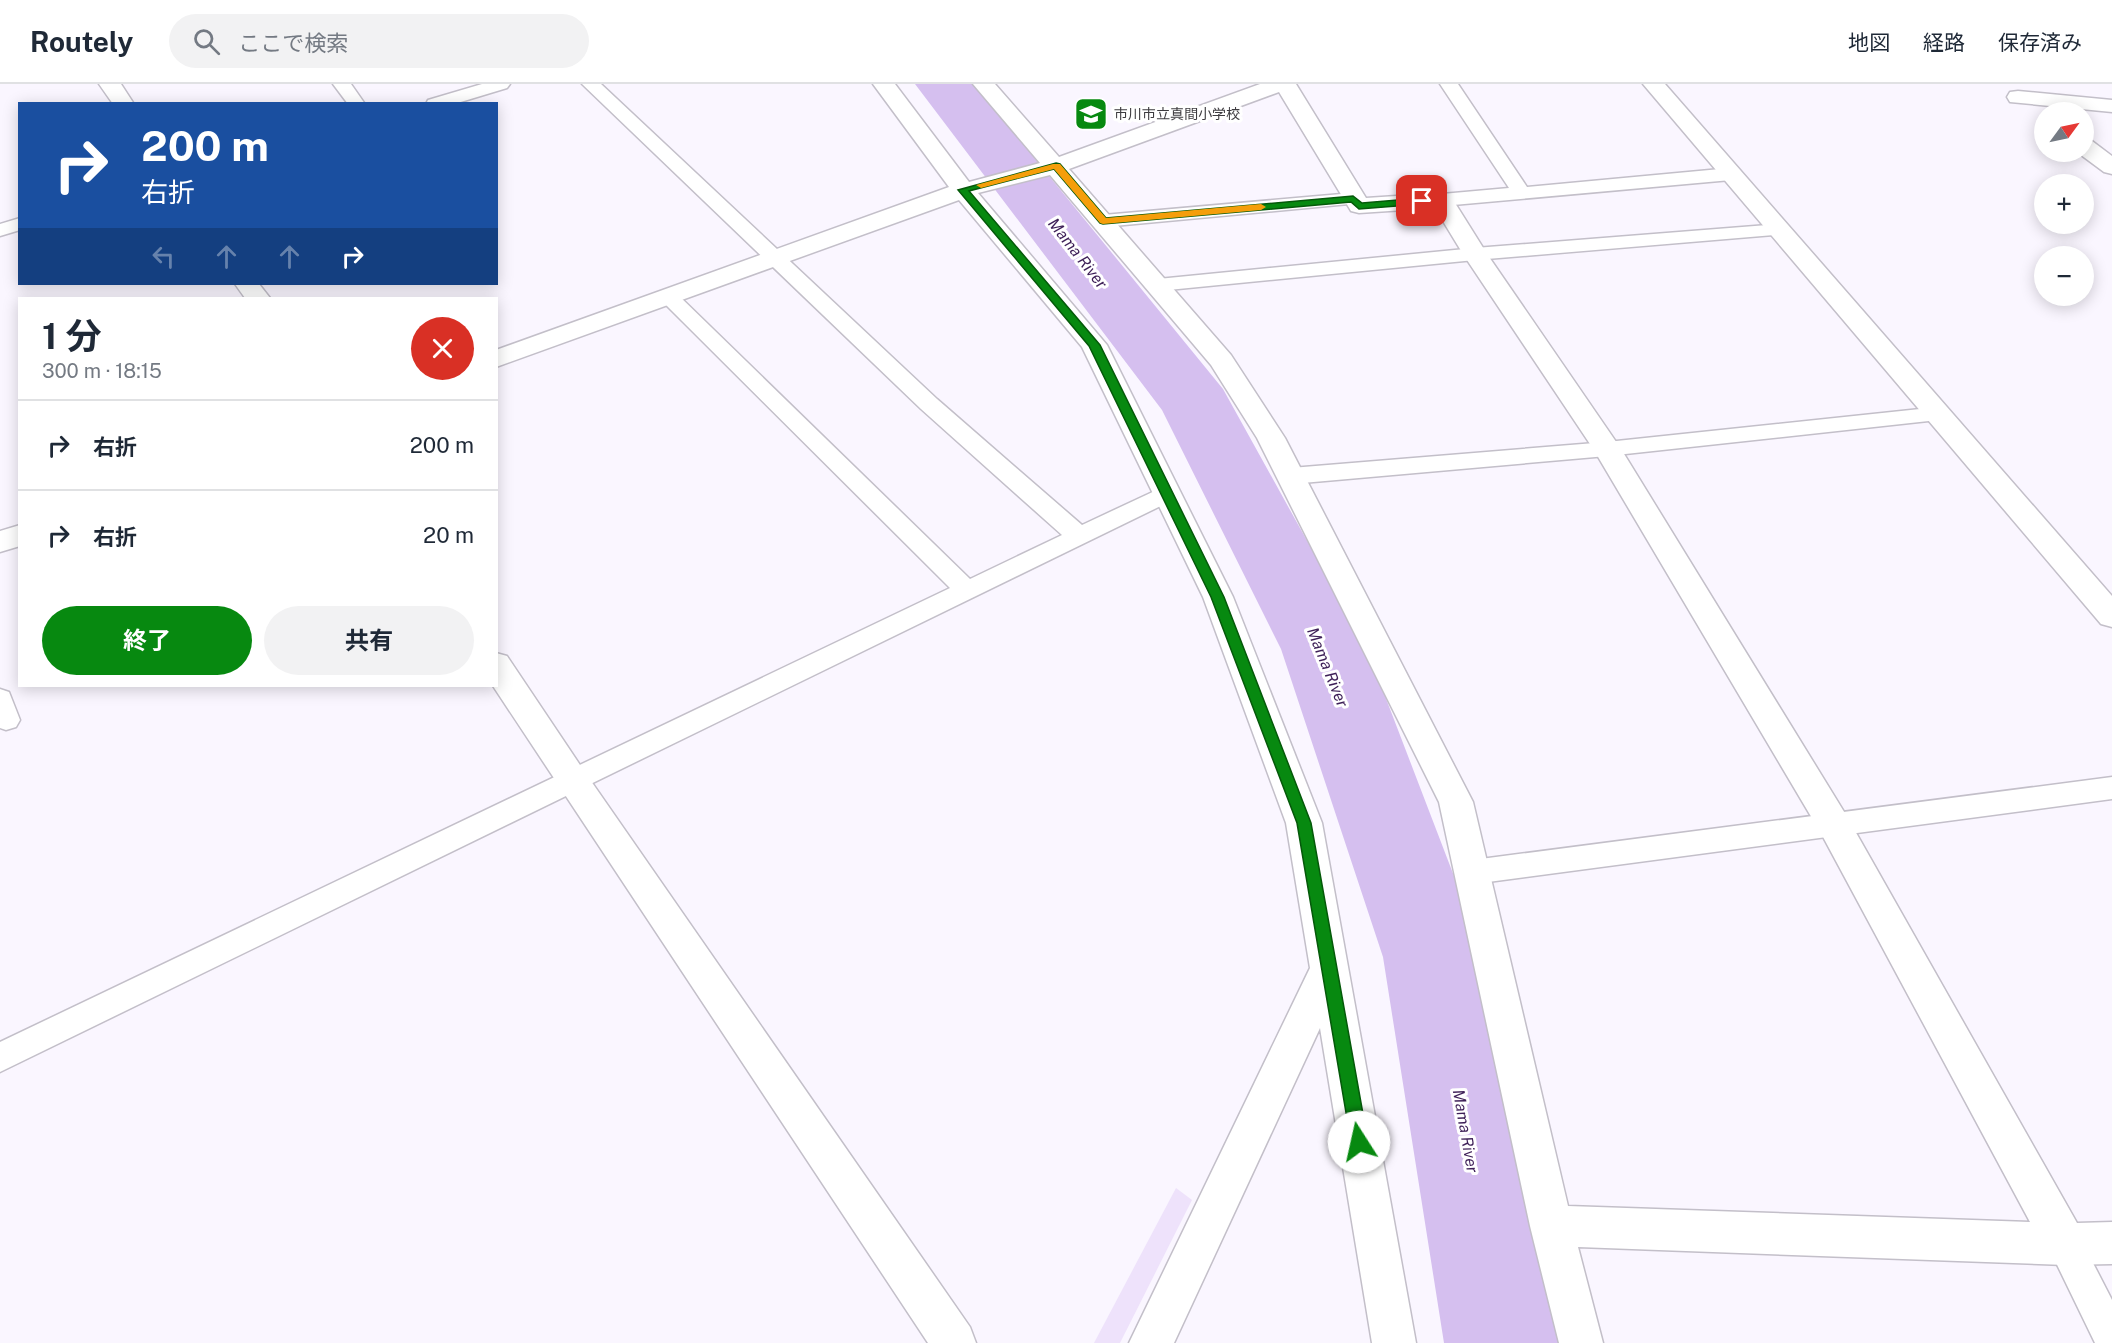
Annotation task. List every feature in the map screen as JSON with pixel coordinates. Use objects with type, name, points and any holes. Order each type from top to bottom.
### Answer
[{"type":"street","points":[[110,84],[123,102]]},
{"type":"street","points":[[884,84],[963,190],[1094,345],[1218,597],[1304,823],[1394,1343]]},
{"type":"street","points":[[984,84],[1222,361],[1271,438],[1456,802],[1551,1226],[1581,1343]]},
{"type":"street","points":[[498,358],[963,190],[1056,166],[1280,84]]},
{"type":"street","points":[[1285,84],[1359,206],[1442,200],[1475,254],[1607,449],[1834,825],[2065,1245]]},
{"type":"street","points":[[1654,84],[2112,616]]},
{"type":"street","points":[[2000,84],[2034,110]]},
{"type":"street","points":[[2018,98],[2112,106]]},
{"type":"street","points":[[2094,154],[2112,167]]},
{"type":"street","points":[[0,542],[18,536]]},
{"type":"street","points":[[498,667],[572,780],[954,1343]]},
{"type":"street","points":[[1151,1343],[1329,968]]},
{"type":"street","points":[[1551,1226],[2065,1245],[2112,1243]]},
{"type":"lane","points":[[342,84],[356,102]]},
{"type":"lane","points":[[441,102],[501,84]]},
{"type":"lane","points":[[591,84],[929,405],[1079,536]]},
{"type":"lane","points":[[1449,84],[1521,192]]},
{"type":"lane","points":[[1442,200],[1731,174]]},
{"type":"lane","points":[[1103,221],[1353,198]]},
{"type":"lane","points":[[0,230],[18,226]]},
{"type":"lane","points":[[1158,285],[1475,254],[1780,230]]},
{"type":"lane","points":[[669,297],[967,590]]},
{"type":"lane","points":[[1291,476],[1607,449],[1940,414]]},
{"type":"lane","points":[[0,1058],[1167,494]]},
{"type":"lane","points":[[1473,872],[2112,788]]},
{"type":"lane","points":[[2065,1245],[2112,1339]]},
{"type":"shaded area","points":[[1176,1188],[1192,1200],[1120,1343],[1094,1343]]},
{"type":"waterway","name":"Mama River","points":[[944,84],[1197,405],[1324,649],[1434,957],[1505,1343]]},
{"type":"slow traffic","points":[[981,185],[1056,166],[1103,221],[1261,207]]},
{"type":"place","name":"市川市立真間小学校","points":[[1091,114]]},
{"type":"route","points":[[1359,1142],[1304,823],[1218,597],[1094,345],[963,190],[1056,166],[1103,221],[1353,198],[1359,206],[1422,201]]}]
